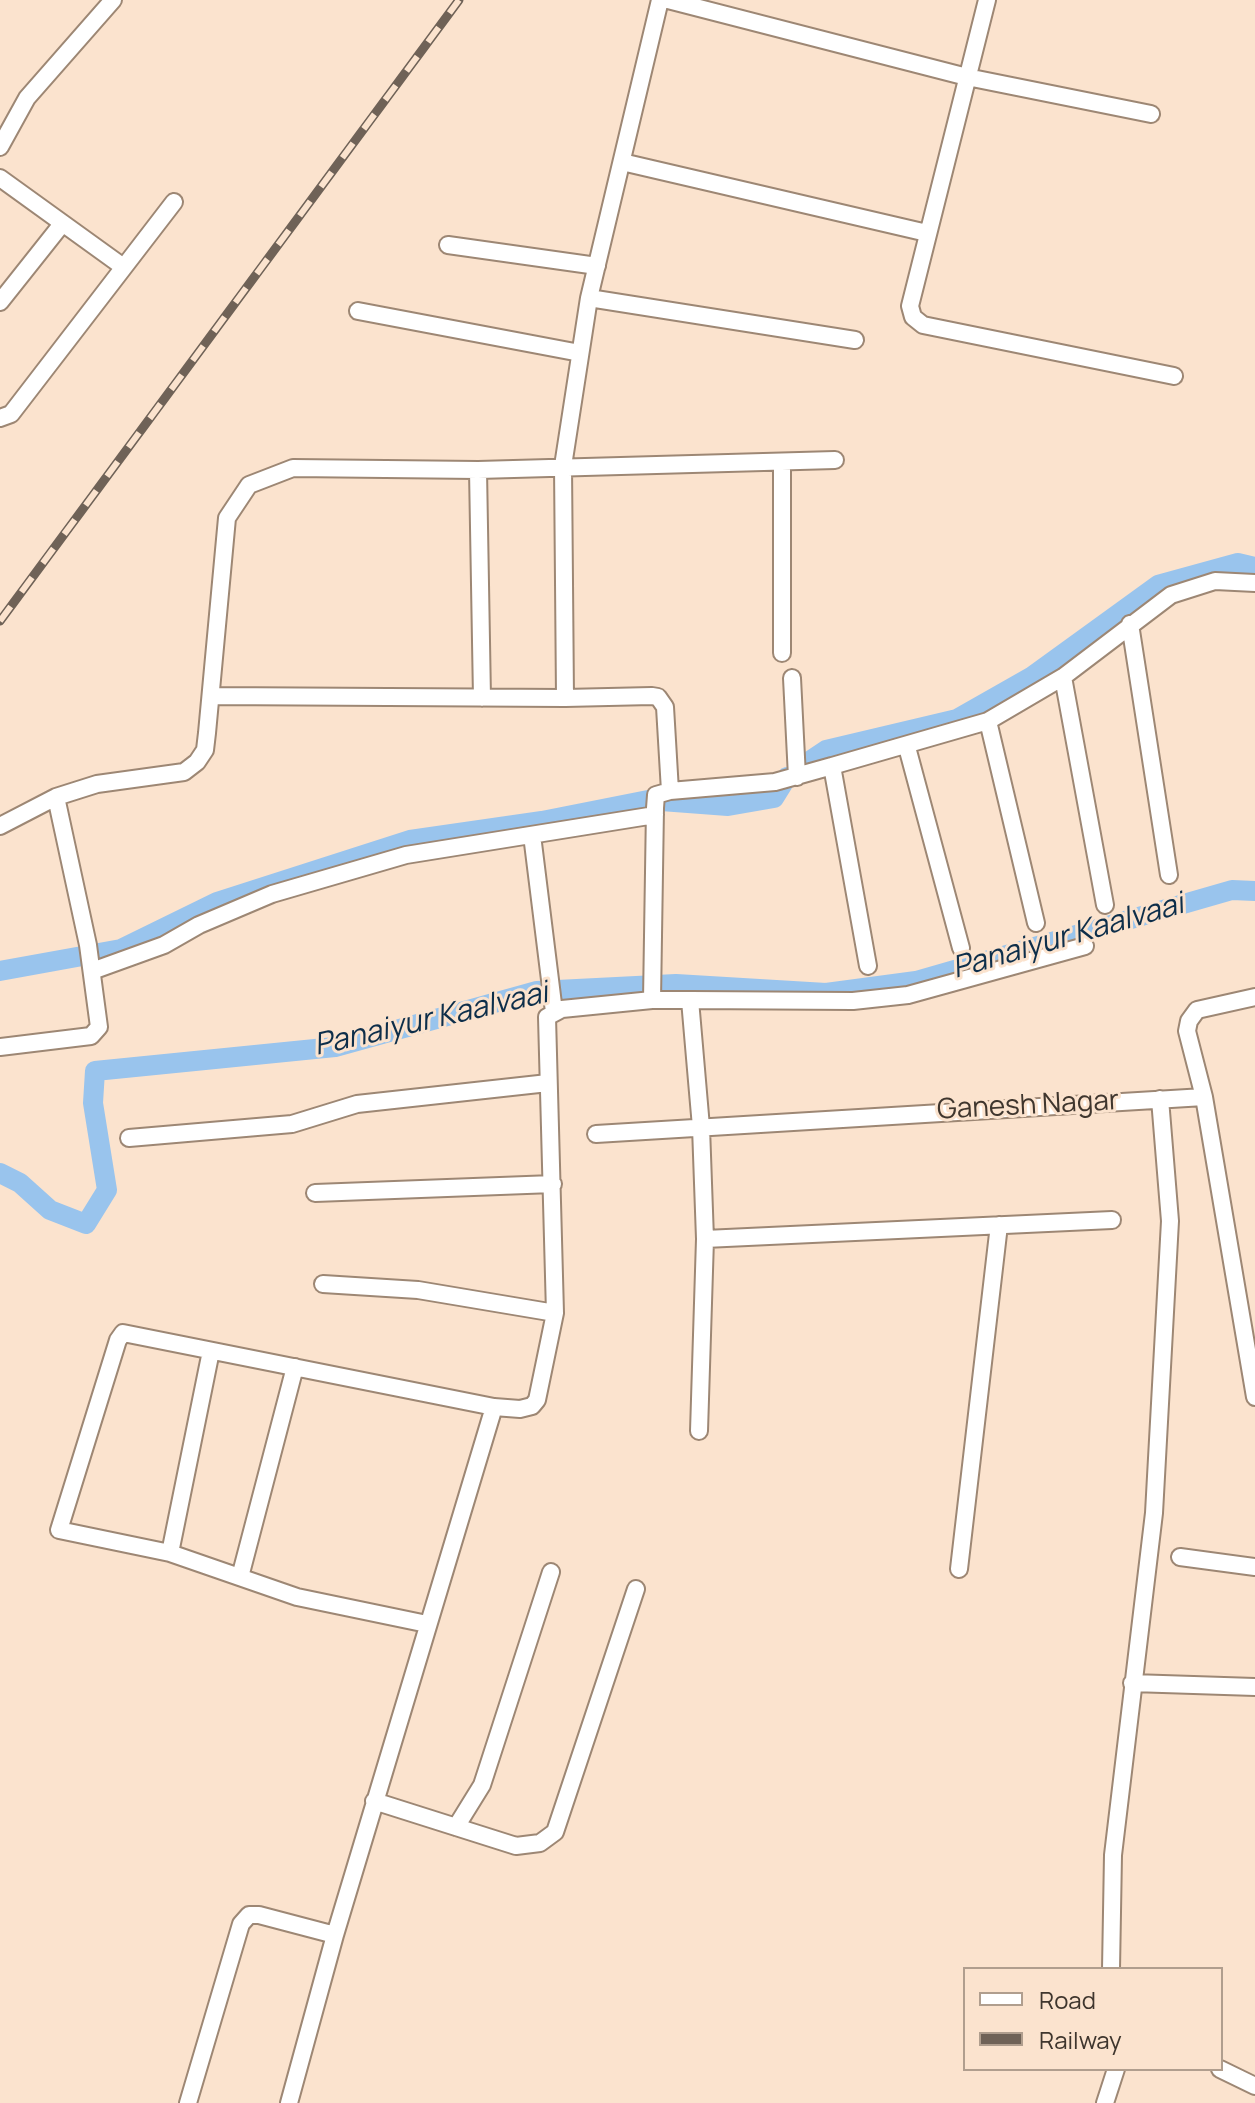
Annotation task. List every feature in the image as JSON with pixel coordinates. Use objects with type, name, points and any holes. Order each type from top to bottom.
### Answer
[{"type":"street","points":[[0,147],[27,98],[113,0]]},
{"type":"street","points":[[565,698],[563,466],[589,298],[660,0]]},
{"type":"street","points":[[668,0],[967,77],[1151,114]]},
{"type":"street","points":[[987,0],[927,233],[910,306],[913,317],[923,325],[1174,376]]},
{"type":"street","points":[[622,162],[927,233]]},
{"type":"street","points":[[0,178],[122,266]]},
{"type":"street","points":[[0,418],[11,414],[174,202]]},
{"type":"street","points":[[0,302],[62,224]]},
{"type":"street","points":[[448,245],[597,266]]},
{"type":"street","points":[[589,298],[855,340]]},
{"type":"street","points":[[358,311],[580,353]]},
{"type":"street","points":[[0,826],[56,797],[97,784],[184,772],[205,750],[227,518],[249,485],[293,468],[478,470],[835,460]]},
{"type":"street","points":[[782,462],[782,653]]},
{"type":"street","points":[[478,470],[482,698]]},
{"type":"street","points":[[92,969],[164,945],[199,925],[272,894],[406,855],[532,835],[659,802],[788,779],[852,758],[907,747],[988,721],[1063,677],[1171,595],[1215,581],[1255,583]]},
{"type":"street","points":[[1130,624],[1169,875]]},
{"type":"street","points":[[1063,677],[1105,905]]},
{"type":"street","points":[[788,779],[792,678]]},
{"type":"street","points":[[211,696],[658,697],[665,707],[652,995]]},
{"type":"street","points":[[988,721],[1036,923]]},
{"type":"street","points":[[907,747],[961,948]]},
{"type":"street","points":[[832,766],[868,966]]},
{"type":"street","points":[[0,1047],[96,1033],[88,945],[56,797]]},
{"type":"street","points":[[427,1624],[297,1597],[170,1553],[59,1530],[118,1340],[123,1333],[494,1407],[520,1409],[532,1406],[537,1400],[555,1313],[553,1184],[545,1027],[554,1005],[532,835]]},
{"type":"street","points":[[554,1005],[652,995],[690,1000],[853,1001],[908,995],[1085,946]]},
{"type":"street","points":[[1255,997],[1197,1010],[1189,1021],[1187,1031],[1204,1097],[1255,1397]]},
{"type":"street","points":[[690,1000],[701,1127],[705,1239],[699,1431]]},
{"type":"street","points":[[129,1138],[292,1124],[357,1104],[548,1083]]},
{"type":"street","name":"Ganesh Nagar","points":[[596,1134],[1204,1097]]},
{"type":"street","points":[[1111,1967],[1113,1855],[1154,1513],[1170,1221],[1160,1099]]},
{"type":"street","points":[[315,1193],[553,1184]]},
{"type":"street","points":[[705,1239],[1112,1220]]},
{"type":"street","points":[[959,1569],[999,1225]]},
{"type":"street","points":[[323,1284],[418,1290],[555,1313]]},
{"type":"street","points":[[170,1553],[211,1351]]},
{"type":"street","points":[[240,1577],[295,1367]]},
{"type":"street","points":[[289,2103],[374,1801],[494,1407]]},
{"type":"street","points":[[1180,1557],[1255,1567]]},
{"type":"street","points":[[456,1827],[482,1785],[551,1572]]},
{"type":"street","points":[[374,1801],[516,1846],[540,1843],[555,1832],[636,1589]]},
{"type":"street","points":[[1132,1683],[1255,1687]]},
{"type":"street","points":[[188,2103],[241,1924],[249,1915],[259,1915],[335,1935]]},
{"type":"street","points":[[1223,2070],[1255,2086]]},
{"type":"street","points":[[1105,2103],[1115,2071]]},
{"type":"street","points":[[1251,2103],[1255,2094]]},
{"type":"waterway","points":[[811,760],[826,750],[957,719],[1031,677],[1158,585],[1238,563],[1255,567]]},
{"type":"waterway","points":[[0,971],[121,949],[217,902],[410,840],[542,821],[648,800],[728,806],[774,798],[787,777]]},
{"type":"waterway","name":"Panaiyur Kaalvaai","points":[[0,1173],[20,1183],[50,1210],[86,1224],[107,1190],[93,1103],[95,1071],[335,1047],[537,991],[676,984],[826,993],[916,981],[1232,890],[1255,891]]},
{"type":"railway","points":[[0,621],[459,0]]}]
